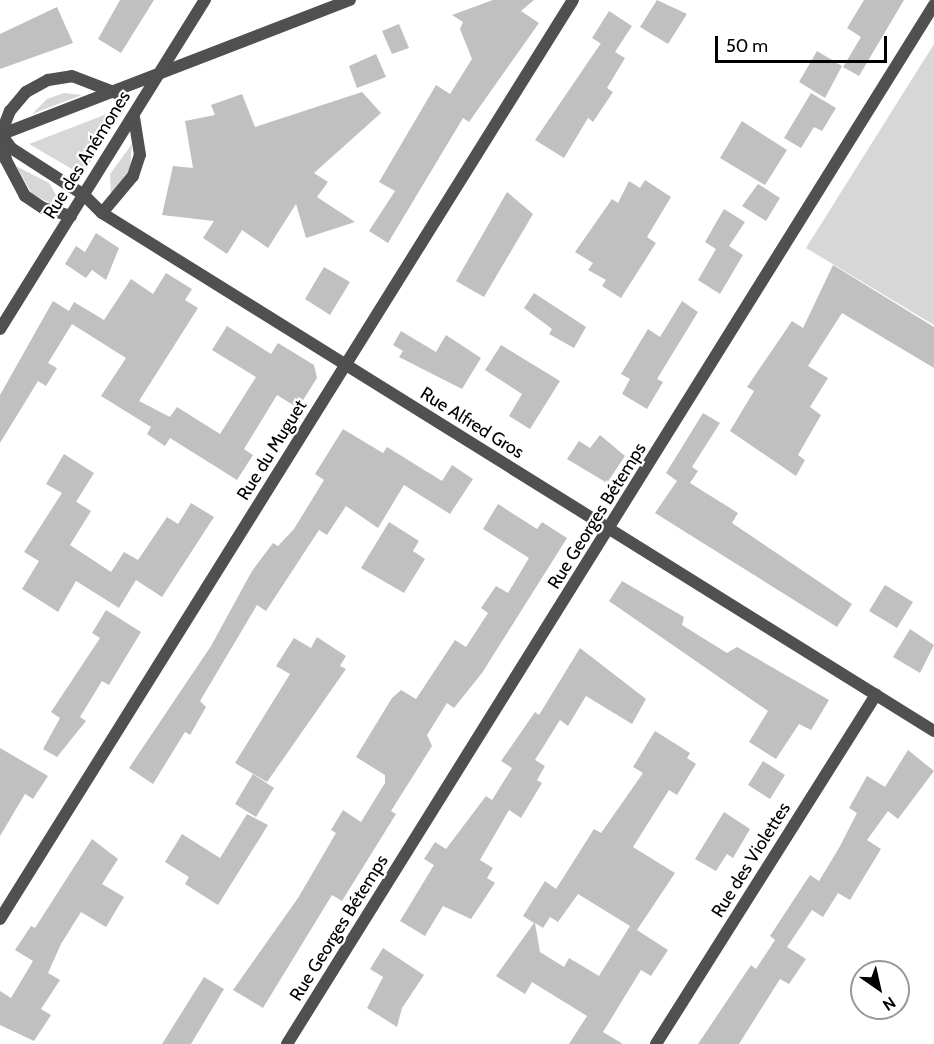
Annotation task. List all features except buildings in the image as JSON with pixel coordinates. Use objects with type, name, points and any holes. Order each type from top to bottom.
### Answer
[{"type":"street","name":"Rue des Anémones","points":[[0,329],[205,0]]},
{"type":"street","points":[[0,134],[156,78],[350,0]]},
{"type":"street","name":"Rue du Muguet","points":[[0,918],[573,0]]},
{"type":"street","name":"Rue Georges Bétemps","points":[[287,1044],[611,530],[934,5]]},
{"type":"street","points":[[71,216],[43,208],[25,196],[6,160],[0,134],[10,111],[26,92],[48,80],[72,76],[116,93]]},
{"type":"street","points":[[102,213],[134,176],[140,156],[134,117]]},
{"type":"street","name":"Rue Alfred Gros","points":[[0,134],[11,148],[84,195],[102,213],[934,731]]},
{"type":"street","name":"Rue des Violettes","points":[[656,1044],[876,695]]},
{"type":"shaded area","points":[[934,44],[934,325],[806,248]]},
{"type":"shaded area","points":[[64,93],[82,95],[32,114],[47,99]]},
{"type":"shaded area","points":[[125,107],[82,175],[29,144]]},
{"type":"shaded area","points":[[132,144],[130,170],[111,196],[110,174]]},
{"type":"shaded area","points":[[16,166],[49,183],[60,202],[54,205],[32,194]]}]
